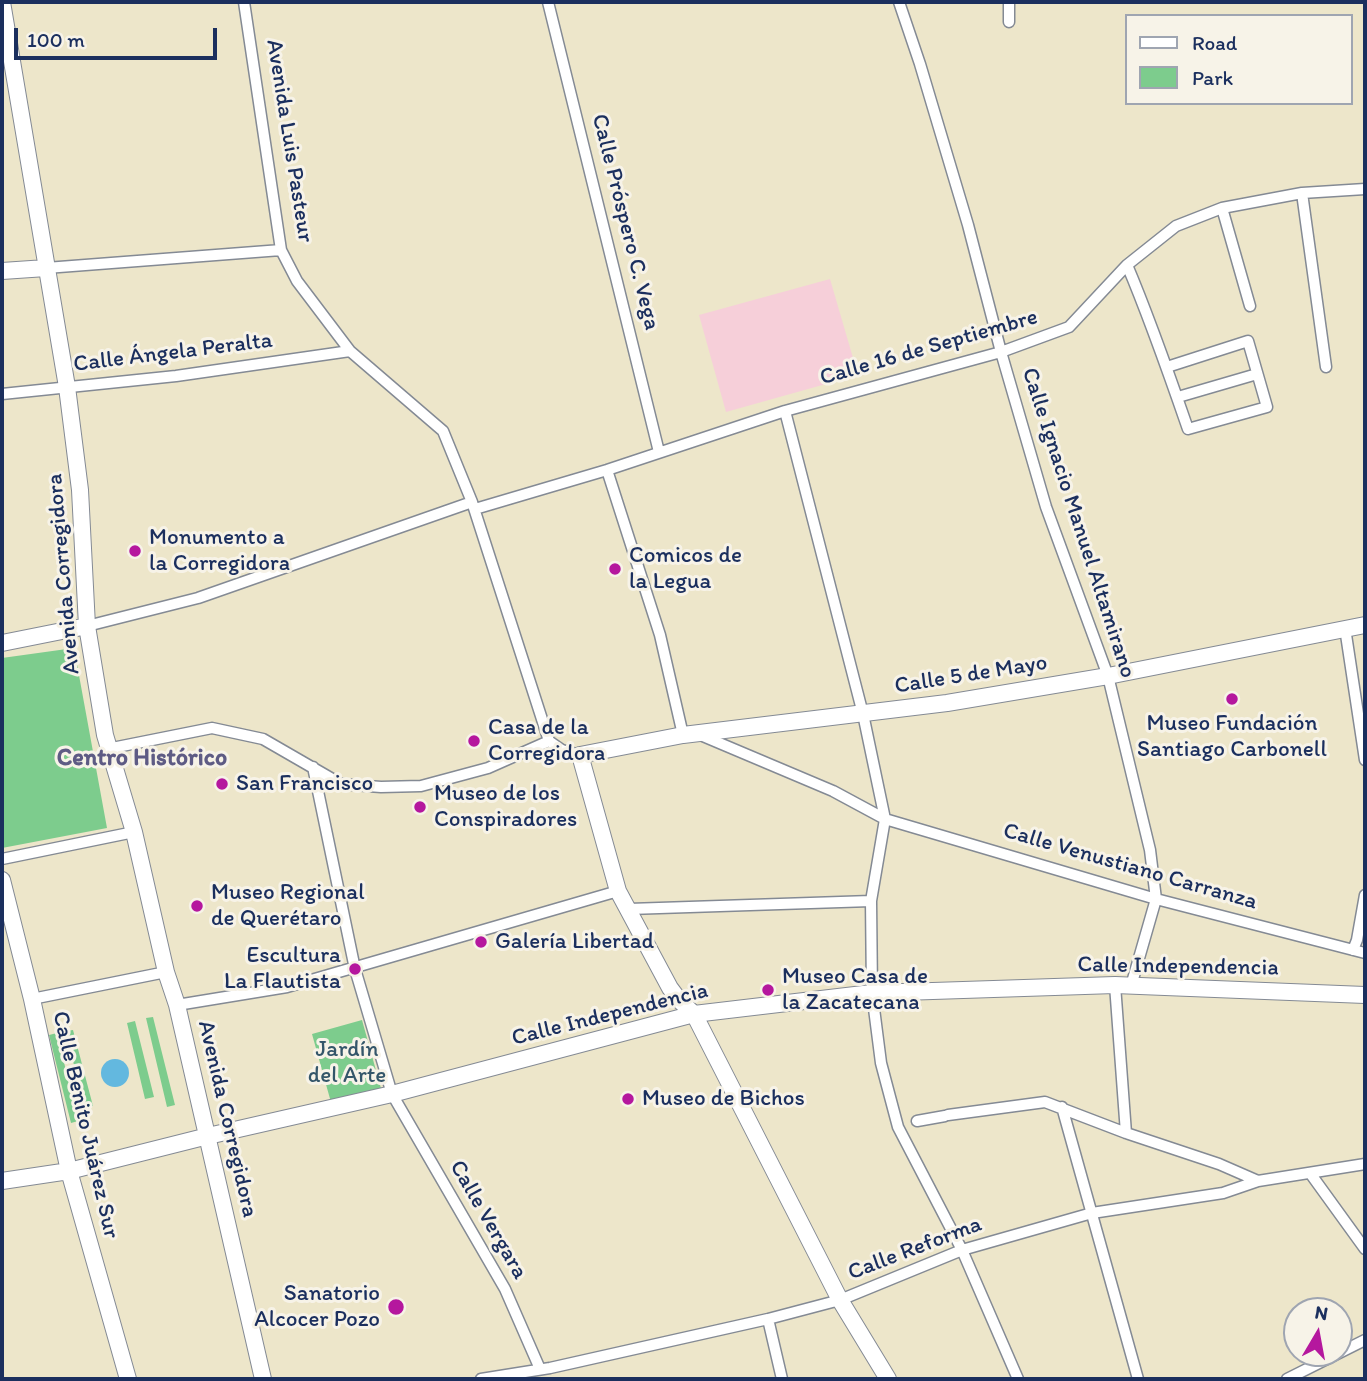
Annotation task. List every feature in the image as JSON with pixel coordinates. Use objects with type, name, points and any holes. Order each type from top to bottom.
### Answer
[{"type":"street","name":"Avenida Corregidora","points":[[2,2],[67,387],[80,490],[88,626],[107,748],[134,832],[166,972],[177,1005],[263,1379]]},
{"type":"street","name":"Avenida Luis Pasteur","points":[[244,2],[281,250],[297,281],[350,351],[443,431],[474,506],[549,741]]},
{"type":"street","name":"Calle Próspero C. Vega","points":[[548,2],[659,452]]},
{"type":"street","name":"Calle Ignacio Manuel Altamirano","points":[[899,2],[968,225],[1046,507],[1108,676],[1150,850],[1156,899]]},
{"type":"street","points":[[1009,2],[1009,22]]},
{"type":"street","name":"Calle 16 de Septiembre","points":[[88,626],[198,598],[474,506],[607,470],[785,411],[1001,352],[1069,327],[1127,265],[1176,226],[1222,208],[1302,193],[1365,189]]},
{"type":"street","points":[[1302,193],[1326,367]]},
{"type":"street","points":[[1222,208],[1250,306]]},
{"type":"street","points":[[2,271],[281,250]]},
{"type":"street","points":[[1127,265],[1167,366],[1188,429],[1267,408],[1248,341],[1167,366]]},
{"type":"street","name":"Calle Ángela Peralta","points":[[2,394],[176,376],[350,351]]},
{"type":"street","points":[[1178,397],[1257,373]]},
{"type":"street","points":[[785,411],[863,714],[885,819],[871,901],[872,993],[881,1063],[898,1127],[962,1250],[1018,1379]]},
{"type":"street","points":[[607,470],[690,735]]},
{"type":"street","name":"Calle 5 de Mayo","points":[[580,755],[690,735],[947,704],[1108,676],[1365,625]]},
{"type":"street","points":[[2,643],[88,626]]},
{"type":"street","points":[[1345,628],[1365,760]]},
{"type":"street","points":[[107,748],[212,728],[264,739],[341,784]]},
{"type":"street","name":"Calle Venustiano Carranza","points":[[690,735],[832,791],[885,819],[1156,899],[1365,953]]},
{"type":"street","points":[[317,784],[421,786],[488,768],[549,741],[562,750],[580,755],[618,891],[670,988],[694,1014],[840,1300],[888,1379]]},
{"type":"street","name":"Calle Vergara","points":[[313,767],[355,969],[392,1094],[505,1289],[548,1372]]},
{"type":"street","points":[[2,859],[134,832]]},
{"type":"street","name":"Calle Benito Juárez Sur","points":[[2,880],[32,999],[69,1171],[128,1379]]},
{"type":"street","points":[[177,1005],[287,987],[618,891]]},
{"type":"street","points":[[1353,950],[1365,895]]},
{"type":"street","points":[[1126,1133],[1123,985],[1156,899]]},
{"type":"street","points":[[629,909],[871,901]]},
{"type":"street","points":[[32,999],[166,972]]},
{"type":"street","name":"Calle Independencia","points":[[2,1181],[69,1171],[392,1094],[694,1014],[872,993],[1123,985],[1365,995]]},
{"type":"street","points":[[917,1121],[1045,1102],[1219,1164],[1258,1181]]},
{"type":"street","points":[[1062,1107],[1138,1379]]},
{"type":"street","name":"Calle Reforma","points":[[481,1379],[548,1372],[840,1300],[962,1250],[1092,1213],[1223,1193],[1258,1181],[1365,1164]]},
{"type":"street","points":[[1310,1173],[1365,1249]]},
{"type":"street","points":[[768,1319],[782,1379]]},
{"type":"street","points":[[1287,1379],[1365,1340]]},
{"type":"shaded area","points":[[830,279],[858,375],[726,412],[699,315]]},
{"type":"green space","points":[[74,648],[107,828],[2,848],[2,658]]},
{"type":"green space","points":[[153,1017],[175,1105],[167,1107],[146,1018]]},
{"type":"green space","name":"Jardín del Arte","points":[[362,1020],[382,1092],[332,1106],[312,1034]]},
{"type":"green space","points":[[135,1021],[154,1097],[145,1099],[127,1023]]},
{"type":"green space","points":[[73,1030],[93,1106],[84,1108],[66,1031]]},
{"type":"green space","points":[[57,1033],[78,1121],[71,1123],[49,1035]]},
{"type":"water","points":[[115,1059],[125,1063],[129,1073],[125,1083],[115,1087],[105,1083],[101,1073],[105,1063]]},
{"type":"place","name":"Monumento a la Corregidora","points":[[135,551]]},
{"type":"place","name":"Comicos de la Legua","points":[[615,569]]},
{"type":"place","name":"Museo Fundación Santiago Carbonell","points":[[1232,699]]},
{"type":"place","name":"Casa de la Corregidora","points":[[474,741]]},
{"type":"place","name":"San Francisco","points":[[222,784]]},
{"type":"place","name":"Museo de los Conspiradores","points":[[420,807]]},
{"type":"place","name":"Museo Regional de Querétaro","points":[[197,906]]},
{"type":"place","name":"Galería Libertad","points":[[481,942]]},
{"type":"place","name":"Escultura La Flautista","points":[[355,969]]},
{"type":"place","name":"Museo Casa de la Zacatecana","points":[[768,990]]},
{"type":"place","name":"Museo de Bichos","points":[[628,1099]]},
{"type":"place","name":"Sanatorio Alcocer Pozo","points":[[396,1307]]},
{"type":"district","name":"Centro Histórico","points":[[142,759]]}]
